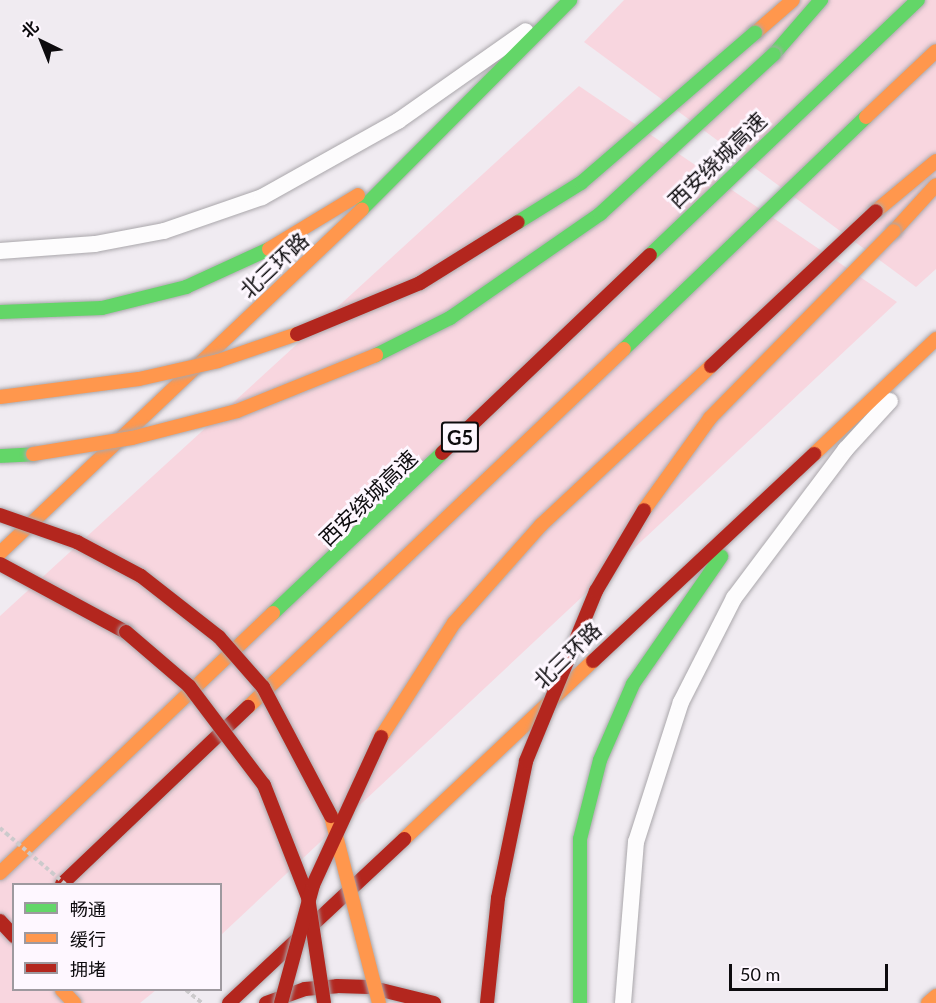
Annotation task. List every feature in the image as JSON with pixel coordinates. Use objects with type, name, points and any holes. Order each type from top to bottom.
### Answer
[{"type":"main road","points":[[0,397],[128,381],[218,361],[340,319],[420,283],[581,183],[793,0]]},
{"type":"main road","points":[[0,456],[103,444],[195,423],[290,392],[383,353],[480,300],[577,232],[651,171],[774,54],[821,0]]},
{"type":"main road","name":"西安绕城高速","points":[[0,873],[918,0]]},
{"type":"main road","name":"北三环路","points":[[0,553],[477,99],[568,2]]},
{"type":"main road","name":"G5","points":[[66,883],[936,51]]},
{"type":"main road","points":[[0,312],[102,308],[218,274],[279,244],[379,181],[477,99]]},
{"type":"main road","points":[[281,1003],[313,885],[352,790],[399,704],[454,623],[541,525],[876,211],[936,160]]},
{"type":"main road","points":[[487,1003],[499,888],[526,761],[554,682],[596,591],[660,483],[711,418],[936,185]]},
{"type":"main road","name":"北三环路","points":[[229,1003],[800,463],[936,339]]},
{"type":"main road","points":[[580,1003],[580,839],[616,720],[685,603],[800,463]]},
{"type":"main road","points":[[0,515],[77,542],[141,576],[219,638],[263,687],[325,798],[349,872],[379,1003]]},
{"type":"main road","points":[[0,564],[62,592],[149,650],[189,686],[246,755],[285,828],[301,871],[317,932],[324,1003]]},
{"type":"main road","points":[[0,921],[12,934]]},
{"type":"main road","points":[[0,942],[12,932]]},
{"type":"main road","points":[[267,1003],[305,989],[337,986],[369,987],[434,1003]]},
{"type":"main road","points":[[63,991],[74,1003]]},
{"type":"main road","points":[[928,1003],[936,996]]},
{"type":"street","points":[[0,251],[95,244],[164,231],[262,196],[398,121],[568,2]]},
{"type":"street","points":[[623,1003],[636,842],[661,752],[705,651],[773,542],[846,449],[936,351]]},
{"type":"path","points":[[0,828],[62,883]]},
{"type":"path","points":[[187,991],[202,1003]]},
{"type":"shaded area","points":[[624,0],[936,0],[936,269],[916,287],[584,42]]},
{"type":"shaded area","points":[[579,86],[897,302],[222,934],[222,883],[12,883],[12,991],[155,991],[140,1003],[0,1003],[0,616]]},
{"type":"traffic: fast","points":[[362,209],[570,0]]},
{"type":"traffic: fast","points":[[774,54],[821,0]]},
{"type":"traffic: fast","points":[[650,255],[918,0]]},
{"type":"traffic: fast","points":[[518,222],[581,183],[755,33]]},
{"type":"traffic: fast","points":[[376,355],[450,318],[600,214],[774,54]]},
{"type":"traffic: fast","points":[[624,349],[866,117]]},
{"type":"traffic: fast","points":[[0,312],[102,308],[186,287],[269,249]]},
{"type":"traffic: fast","points":[[273,613],[442,453]]},
{"type":"traffic: fast","points":[[0,456],[33,454]]},
{"type":"traffic: fast","points":[[580,1003],[580,839],[600,760],[633,684],[721,557]]},
{"type":"traffic: slow","points":[[755,33],[793,0]]},
{"type":"traffic: slow","points":[[866,117],[936,51]]},
{"type":"traffic: slow","points":[[876,211],[936,161]]},
{"type":"traffic: slow","points":[[894,231],[936,185]]},
{"type":"traffic: slow","points":[[269,249],[358,195]]},
{"type":"traffic: slow","points":[[0,553],[362,209]]},
{"type":"traffic: slow","points":[[644,510],[710,418],[894,231]]},
{"type":"traffic: slow","points":[[0,397],[139,379],[218,361],[297,334]]},
{"type":"traffic: slow","points":[[814,454],[936,339]]},
{"type":"traffic: slow","points":[[248,707],[624,349]]},
{"type":"traffic: slow","points":[[33,454],[132,438],[237,411],[376,355]]},
{"type":"traffic: slow","points":[[381,737],[454,623],[541,525],[711,366]]},
{"type":"traffic: slow","points":[[0,873],[273,613]]},
{"type":"traffic: slow","points":[[404,839],[593,661]]},
{"type":"traffic: slow","points":[[331,816],[379,1003]]},
{"type":"traffic: slow","points":[[63,991],[74,1003]]},
{"type":"traffic: slow","points":[[928,1003],[936,996]]},
{"type":"traffic: jam","points":[[711,366],[876,211]]},
{"type":"traffic: jam","points":[[297,334],[420,283],[518,222]]},
{"type":"traffic: jam","points":[[442,453],[650,255]]},
{"type":"traffic: jam","points":[[593,661],[814,454]]},
{"type":"traffic: jam","points":[[487,1003],[498,898],[526,761],[596,591],[644,510]]},
{"type":"traffic: jam","points":[[0,515],[77,542],[141,576],[219,637],[263,687],[331,816]]},
{"type":"traffic: jam","points":[[0,564],[126,632]]},
{"type":"traffic: jam","points":[[126,632],[189,686],[264,785],[308,897],[324,1003]]},
{"type":"traffic: jam","points":[[63,883],[248,707]]},
{"type":"traffic: jam","points":[[281,1003],[313,885],[381,737]]},
{"type":"traffic: jam","points":[[229,1003],[404,839]]},
{"type":"traffic: jam","points":[[0,921],[12,934]]},
{"type":"traffic: jam","points":[[266,1003],[305,989],[337,986],[369,987],[434,1003]]}]
